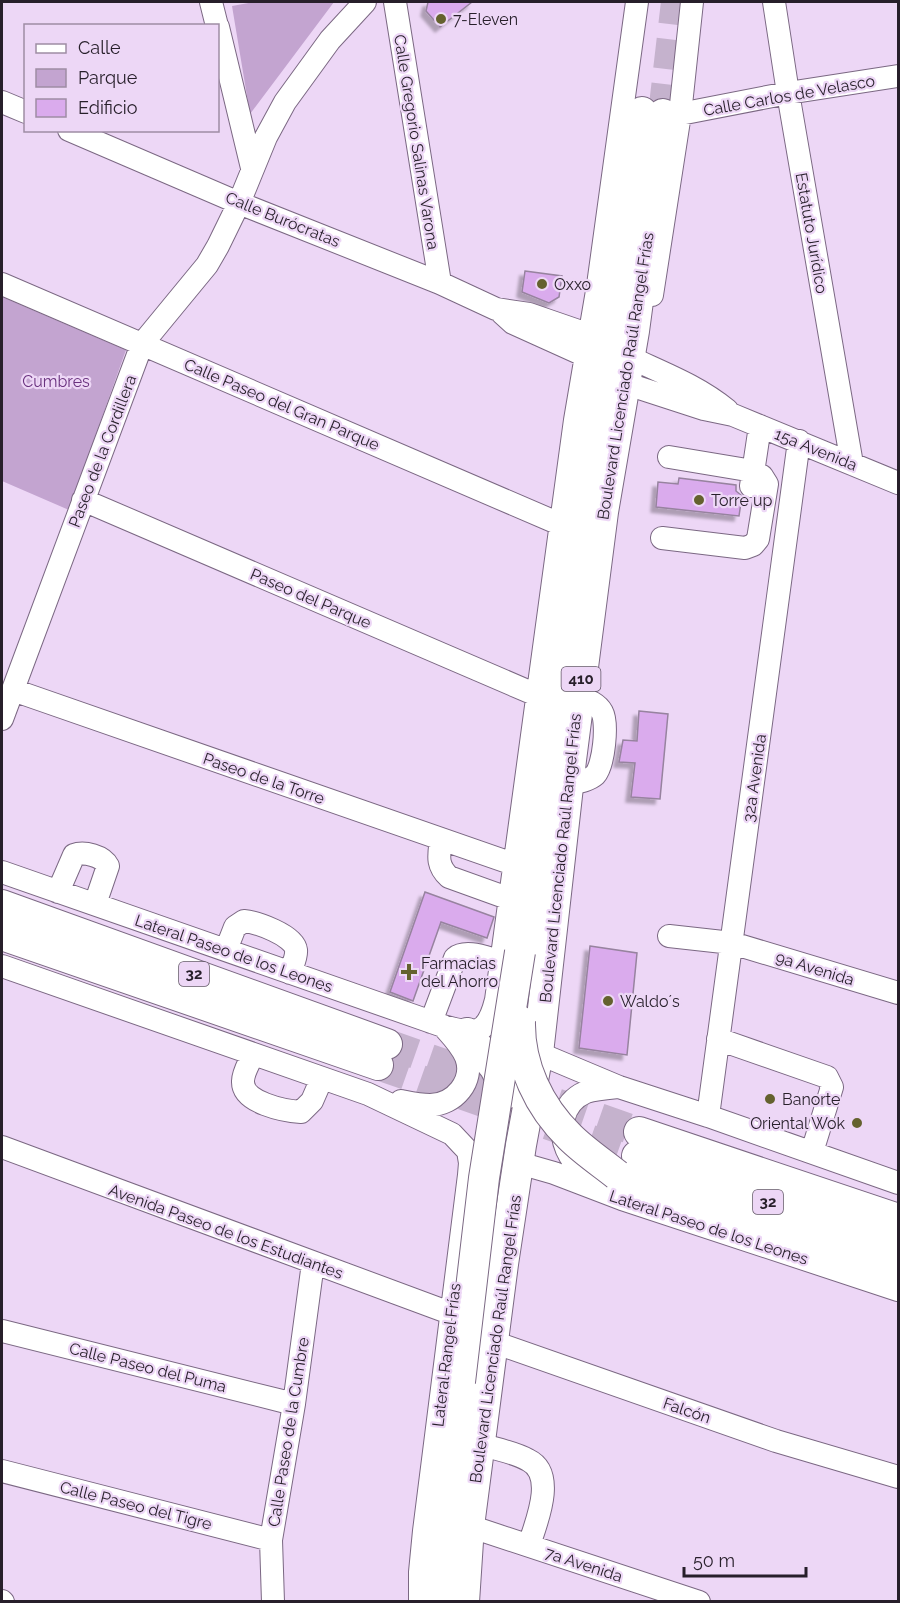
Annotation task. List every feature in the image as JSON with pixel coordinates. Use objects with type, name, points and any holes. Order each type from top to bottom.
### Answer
[{"type":"main road","name":"Boulevard Licenciado Raúl Rangel Frías","points":[[439,1602],[439,1557],[510,957],[582,432],[610,353],[662,113]]},
{"type":"main road","points":[[598,285],[610,353]]},
{"type":"main road","name":"Boulevard Licenciado Raúl Rangel Frías","points":[[464,1602],[469,1526],[480,1437],[482,1344],[486,1339],[503,1264],[538,1053],[603,512],[610,353]]},
{"type":"main road","name":"32","points":[[2,905],[383,1054],[2,935]]},
{"type":"main road","points":[[510,957],[524,1061],[532,1084],[547,1111],[570,1138],[629,1166],[636,1185],[898,1275]]},
{"type":"main road","points":[[496,1000],[508,1019],[516,1026],[525,1026],[531,1022],[544,1001]]},
{"type":"main road","points":[[447,1027],[495,1068],[511,1100],[520,1154]]},
{"type":"main road","name":"32","points":[[629,1166],[898,1219]]},
{"type":"main road","name":"32","points":[[629,1166],[898,1248]]},
{"type":"main road","points":[[456,1265],[476,1285],[484,1285],[491,1281],[503,1264]]},
{"type":"main road","points":[[450,1314],[463,1320],[486,1339]]},
{"type":"street","points":[[211,2],[216,24]]},
{"type":"street","name":"Paseo de la Cordillera","points":[[2,719],[142,344],[207,265],[240,203],[252,168],[285,102],[330,40],[364,2]]},
{"type":"street","name":"Calle Gregorio Salinas Varona","points":[[395,2],[440,283]]},
{"type":"street","points":[[598,285],[637,2]]},
{"type":"street","points":[[610,353],[654,290],[662,113],[692,2]]},
{"type":"street","name":"Estatuto Jurídico","points":[[774,2],[852,464]]},
{"type":"street","points":[[219,34],[252,168]]},
{"type":"street","name":"Calle Carlos de Velasco","points":[[662,113],[898,76]]},
{"type":"street","points":[[2,102],[24,111]]},
{"type":"street","name":"Calle Burócratas","points":[[74,132],[240,203],[440,283],[496,309],[513,323],[610,353]]},
{"type":"street","name":"Calle Paseo del Gran Parque","points":[[2,284],[562,525]]},
{"type":"street","name":"15a Avenida","points":[[610,353],[696,406],[733,415],[898,483]]},
{"type":"street","points":[[745,523],[760,426]]},
{"type":"street","points":[[447,1027],[479,1029],[486,1024],[492,1016],[510,957],[510,899],[562,525],[582,432]]},
{"type":"street","name":"32a Avenida","points":[[708,1116],[799,441]]},
{"type":"street","points":[[662,538],[745,548],[753,545],[758,539],[767,484],[762,476],[753,471],[669,457]]},
{"type":"street","name":"Paseo del Parque","points":[[83,500],[539,696]]},
{"type":"street","name":"Paseo de la Torre","points":[[13,690],[516,865]]},
{"type":"street","points":[[570,772],[586,780],[600,767],[603,753],[605,722],[603,713],[591,702],[579,697]]},
{"type":"street","points":[[441,839],[438,863],[449,877],[510,899]]},
{"type":"street","points":[[58,892],[74,855],[81,852],[101,858],[108,866],[95,904]]},
{"type":"street","name":"Lateral Paseo de los Leones","points":[[2,872],[447,1027]]},
{"type":"street","points":[[226,950],[235,927],[244,921],[252,922],[289,938],[294,943],[296,954],[290,973]]},
{"type":"street","name":"9a Avenida","points":[[669,936],[732,943],[898,993]]},
{"type":"street","points":[[2,966],[368,1094],[431,1106],[446,1101],[464,1088],[468,1074],[466,1057],[447,1027],[455,958],[459,954],[510,957]]},
{"type":"street","points":[[718,1039],[827,1077],[832,1087],[812,1152]]},
{"type":"street","points":[[538,1053],[619,1087],[898,1183]]},
{"type":"street","points":[[253,1054],[243,1080],[244,1089],[250,1096],[267,1105],[301,1112],[312,1101],[322,1078]]},
{"type":"street","points":[[619,1087],[587,1092],[572,1101],[563,1114],[562,1140],[571,1157],[583,1171],[629,1166]]},
{"type":"street","name":"Lateral Rangel Frías","points":[[368,1094],[452,1134],[468,1151],[470,1163],[424,1531],[420,1602]]},
{"type":"street","name":"Avenida Paseo de los Estudiantes","points":[[2,1147],[450,1314]]},
{"type":"street","name":"Lateral Paseo de los Leones","points":[[520,1154],[554,1173],[629,1166],[898,1290]]},
{"type":"street","name":"Calle Paseo de la Cumbre","points":[[273,1602],[271,1540],[294,1404],[313,1263]]},
{"type":"street","name":"Calle Paseo del Puma","points":[[2,1330],[294,1404]]},
{"type":"street","name":"Falcón","points":[[486,1339],[776,1441],[898,1477]]},
{"type":"street","points":[[480,1437],[529,1460],[543,1477],[543,1489],[529,1545]]},
{"type":"street","name":"Calle Paseo del Tigre","points":[[2,1471],[271,1540]]},
{"type":"street","name":"7a Avenida","points":[[469,1526],[699,1602]]},
{"type":"green space","points":[[254,2],[334,2],[250,114],[232,6]]},
{"type":"green space","name":"Cumbres","points":[[2,297],[126,350],[69,510],[2,481]]},
{"type":"building","name":"7-Eleven","points":[[428,2],[472,2],[440,27],[426,11]]},
{"type":"building","name":"Oxxo","points":[[525,271],[562,276],[559,297],[549,303],[522,292]]},
{"type":"building","name":"Torre up","points":[[679,478],[736,485],[736,491],[742,496],[739,516],[656,507],[658,482],[678,484]]},
{"type":"building","points":[[639,711],[668,714],[660,799],[631,797],[635,763],[619,762],[623,740],[637,741]]},
{"type":"building","points":[[425,892],[494,917],[487,938],[441,922],[413,1001],[390,992]]},
{"type":"building","name":"Waldo´s","points":[[590,946],[637,953],[627,1055],[579,1048]]},
{"type":"tunnel","points":[[663,114],[676,2]]},
{"type":"tunnel","points":[[387,1044],[639,1132]]},
{"type":"tunnel","points":[[378,1065],[637,1156]]},
{"type":"place","name":"7-Eleven","points":[[441,19]]},
{"type":"place","name":"Oxxo","points":[[542,284]]},
{"type":"place","name":"Torre up","points":[[699,500]]},
{"type":"place","name":"Farmacias del Ahorro","points":[[409,972]]},
{"type":"place","name":"Waldo´s","points":[[608,1001]]},
{"type":"place","name":"Banorte","points":[[770,1099]]},
{"type":"place","name":"Oriental Wok","points":[[857,1123]]}]
